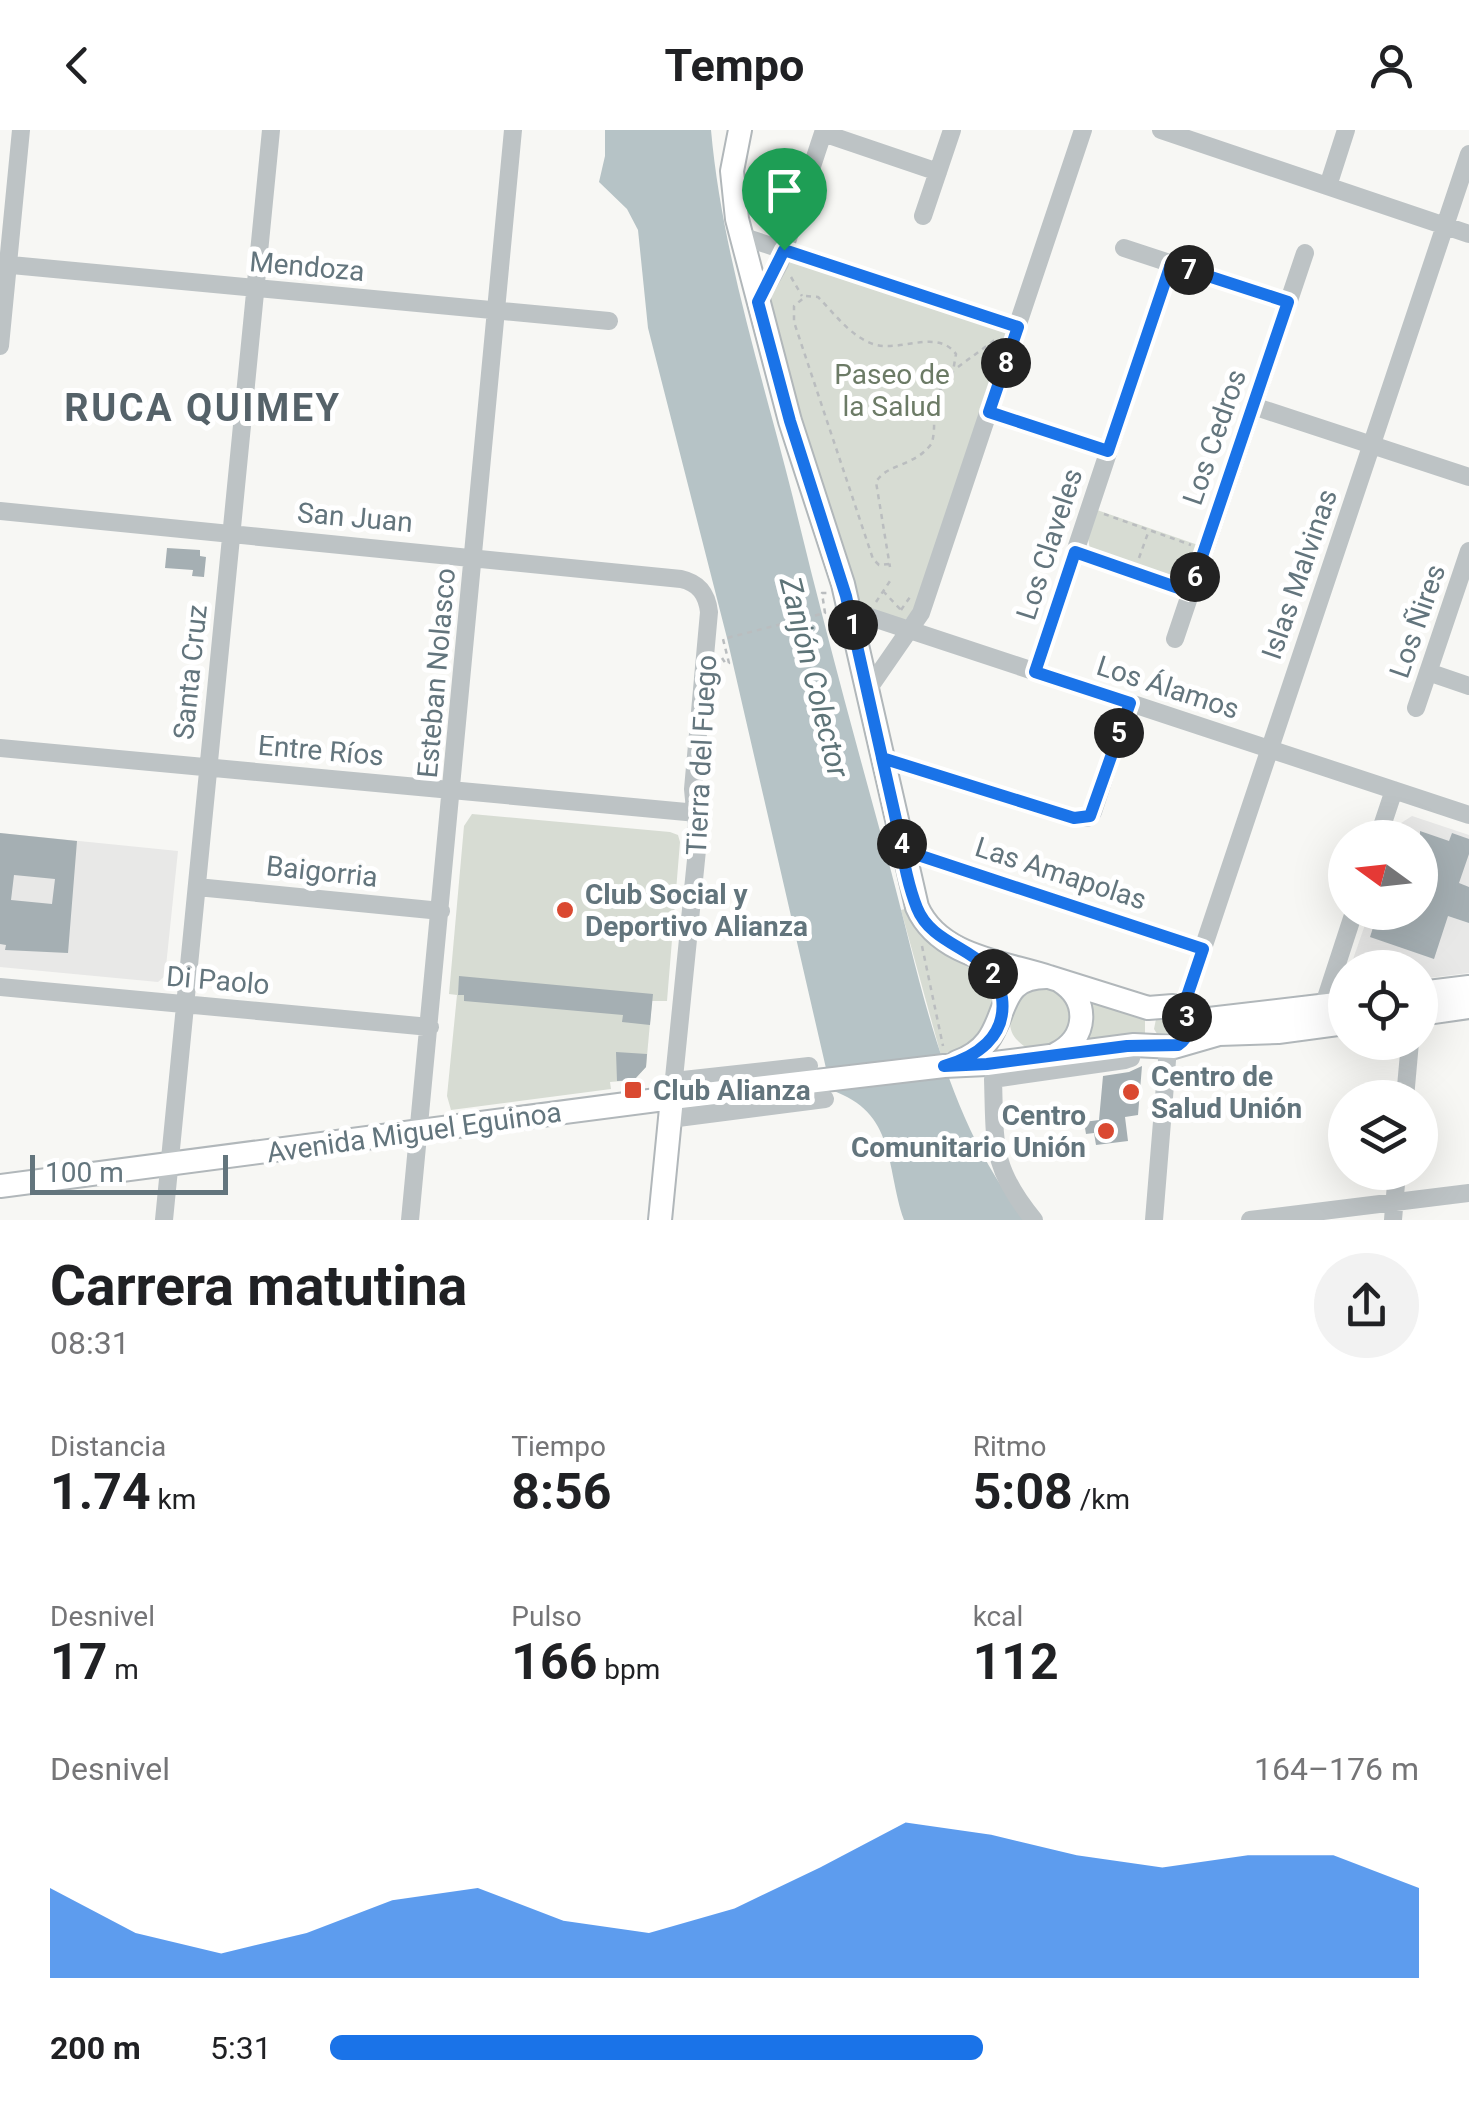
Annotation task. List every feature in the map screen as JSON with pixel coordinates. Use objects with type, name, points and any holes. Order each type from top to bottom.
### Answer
[{"type":"main road","points":[[740,130],[732,180],[741,236],[790,421],[860,610],[867,690],[914,901],[925,924],[944,942],[969,953],[1176,1011],[1215,1019],[1328,1012]]},
{"type":"main road","points":[[944,1066],[981,1050],[995,1033],[1002,1012],[1009,993],[1022,982],[1052,978],[1066,984],[1077,997],[1082,1020],[1069,1046],[1045,1057],[1026,1054],[1004,1031],[1002,1012],[994,976],[969,953]]},
{"type":"main road","points":[[1438,990],[1469,986]]},
{"type":"main road","points":[[1438,1011],[1469,1007]]},
{"type":"main road","points":[[1170,1045],[1190,1029],[1176,1011]]},
{"type":"main road","points":[[1170,1045],[1150,1034],[1149,1024],[1176,1011]]},
{"type":"main road","points":[[944,1066],[1134,1045],[1170,1045],[1328,1012]]},
{"type":"main road","name":"Avenida Miguel Eguinoa","points":[[0,1186],[672,1099],[827,1090],[944,1066]]},
{"type":"main road","name":"Tierra del Fuego","points":[[660,1220],[672,1099]]},
{"type":"street","points":[[0,346],[4,264],[20,130]]},
{"type":"street","name":"Santa Cruz","points":[[164,1220],[271,130]]},
{"type":"street","name":"Esteban Nolasco","points":[[410,1220],[513,130]]},
{"type":"street","points":[[923,216],[952,130]]},
{"type":"street","points":[[867,690],[923,609],[989,412],[1011,330],[1083,130]]},
{"type":"street","points":[[1161,130],[1214,138],[1328,186],[1469,234]]},
{"type":"street","points":[[1328,186],[1346,130]]},
{"type":"street","points":[[758,302],[785,258],[824,132],[938,172]]},
{"type":"street","name":"Islas Malvinas","points":[[1176,1011],[1203,949],[1469,154]]},
{"type":"street","points":[[741,236],[785,258],[1011,330]]},
{"type":"street","points":[[1124,248],[1288,302]]},
{"type":"street","name":"Los Cedros","points":[[1175,639],[1304,253]]},
{"type":"street","name":"Mendoza","points":[[4,264],[608,322]]},
{"type":"street","name":"Los Claveles","points":[[1035,672],[1171,264]]},
{"type":"street","points":[[1253,406],[1469,476]]},
{"type":"street","points":[[989,412],[1108,451]]},
{"type":"street","name":"San Juan","points":[[0,512],[681,578],[701,589]]},
{"type":"street","name":"Los Ñires","points":[[1416,708],[1469,551]]},
{"type":"street","points":[[1075,552],[1190,592]]},
{"type":"street","name":"Tierra del Fuego","points":[[672,1099],[698,840],[693,789],[709,619],[701,589]]},
{"type":"street","name":"Los Álamos","points":[[860,610],[1469,815]]},
{"type":"street","points":[[1428,672],[1469,686]]},
{"type":"street","points":[[882,758],[1074,818],[1087,818],[1093,812],[1130,703]]},
{"type":"street","name":"Entre Ríos","points":[[0,748],[697,813]]},
{"type":"street","points":[[1384,820],[1394,790]]},
{"type":"street","name":"Las Amapolas","points":[[903,850],[1203,949]]},
{"type":"street","name":"Baigorria","points":[[197,887],[441,910]]},
{"type":"street","name":"Di Paolo","points":[[0,986],[430,1027]]},
{"type":"street","points":[[1034,1220],[1010,1190],[999,1164],[994,1079],[1125,1060],[1131,1058],[1134,1045]]},
{"type":"street","points":[[1154,1220],[1170,1045]]},
{"type":"street","points":[[672,1099],[809,1066]]},
{"type":"street","points":[[1250,1220],[1394,1211],[1469,1193]]},
{"type":"path","points":[[785,258],[802,297]]},
{"type":"path","points":[[956,368],[956,354],[946,344],[872,344],[850,329],[818,297],[802,297],[794,306],[794,322],[873,559],[879,565],[889,566],[876,479],[915,460],[930,446],[934,436],[933,399],[956,368],[1011,330]]},
{"type":"path","points":[[1100,511],[1198,545]]},
{"type":"path","points":[[1136,564],[1149,530]]},
{"type":"path","points":[[860,610],[890,582]]},
{"type":"path","points":[[883,591],[910,624]]},
{"type":"path","points":[[727,638],[821,614]]},
{"type":"shaded area","points":[[1438,825],[1469,835],[1469,973],[1438,977],[1438,950],[1356,950],[1363,930],[1438,930]]},
{"type":"shaded area","points":[[0,833],[178,851],[165,976],[158,982],[0,967]]},
{"type":"green space","name":"Paseo de la Salud","points":[[791,260],[1004,330],[1007,336],[920,603],[905,620],[860,605],[856,598],[770,313],[770,299]]},
{"type":"green space","points":[[1097,510],[1201,546],[1187,580],[1090,550],[1088,538]]},
{"type":"green space","name":"Club Social y Deportivo Alianza","points":[[472,814],[678,835],[667,1001],[652,1001],[646,1067],[634,1080],[610,1082],[611,1089],[451,1110],[447,1096],[457,995],[449,994],[464,826]]},
{"type":"green space","points":[[908,908],[930,944],[980,972],[990,987],[992,1006],[985,1035],[942,1059],[901,910]]},
{"type":"green space","points":[[1054,984],[1075,1012],[1062,1044],[1028,1049],[1011,1031],[1016,993]]},
{"type":"green space","points":[[1083,994],[1145,1016],[1145,1036],[1081,1045]]},
{"type":"green space","points":[[1164,1013],[1183,1023],[1180,1036],[1159,1037],[1154,1029],[1156,1019]]},
{"type":"water","name":"Zanjón Colector","points":[[605,130],[711,130],[724,223],[745,315],[940,1053],[976,1141],[1026,1220],[904,1220],[878,1127],[868,1112],[831,1090],[727,638],[648,328],[638,230],[627,209],[599,182]]},
{"type":"building","points":[[167,548],[200,550],[200,556],[206,557],[204,577],[192,576],[193,570],[165,568]]},
{"type":"building","points":[[0,833],[77,841],[68,953],[5,950],[6,945],[0,944]],"holes":[[[14,875],[55,879],[52,904],[11,900]]]},
{"type":"building","points":[[1452,833],[1469,839],[1469,854],[1459,883],[1469,887],[1469,923],[1448,916],[1437,950],[1408,950],[1370,937],[1372,930],[1438,930],[1438,837],[1449,841]]},
{"type":"building","points":[[459,976],[653,994],[650,1025],[622,1022],[623,1015],[464,1001],[464,995],[458,995]]},
{"type":"building","points":[[616,1052],[647,1054],[646,1067],[634,1080],[617,1081]]},
{"type":"building","points":[[1142,1066],[1138,1115],[1125,1117],[1128,1141],[1096,1145],[1094,1133],[1086,1134],[1084,1122],[1099,1120],[1103,1076]]},
{"type":"place","name":"Club Social y Deportivo Alianza","points":[[565,910]]},
{"type":"place","name":"Club Alianza","points":[[633,1090]]},
{"type":"place","name":"Centro de Salud Unión","points":[[1131,1092]]},
{"type":"place","name":"Centro Comunitario Unión","points":[[1106,1131]]},
{"type":"district","name":"RUCA QUIMEY","points":[[203,408]]},
{"type":"route","points":[[784,250],[758,302],[790,421],[846,596],[882,758],[903,850],[914,901],[934,934],[987,966],[1001,994],[1002,1014],[989,1042],[968,1059],[944,1066],[1127,1046],[1178,1045],[1190,1029],[1182,1011],[1203,949],[903,850],[882,758],[1074,818],[1090,816],[1130,703],[1035,672],[1075,552],[1190,592],[1288,302],[1171,264],[1108,451],[989,412],[1018,327],[784,250]]}]
